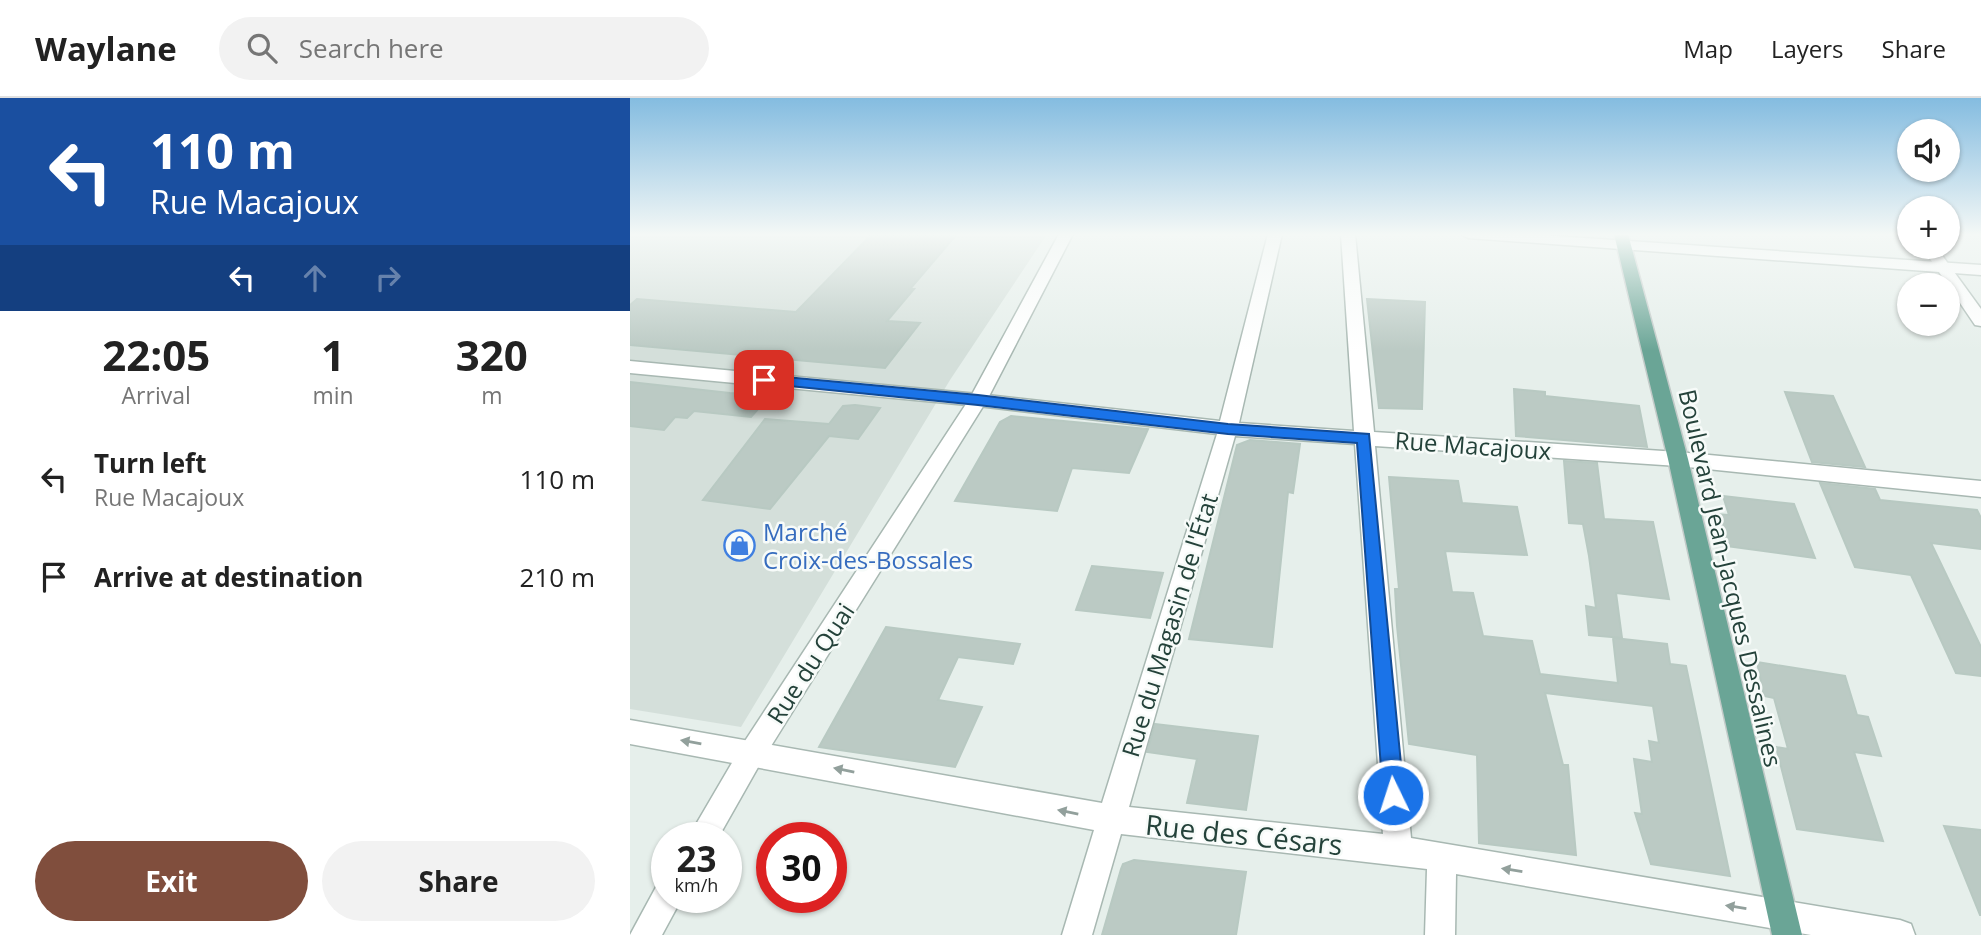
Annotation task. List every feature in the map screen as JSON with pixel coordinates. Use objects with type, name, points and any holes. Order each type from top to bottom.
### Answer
[{"type":"main road","name":"Boulevard Jean-Jacques Dessalines","points":[[1631,273],[1678,459],[1784,925]]},
{"type":"street","name":"Rue du Quai","points":[[711,822],[752,752],[978,400],[1045,273]]},
{"type":"street","name":"Rue du Magasin de l'État","points":[[1077,935],[1228,429],[1265,273]]},
{"type":"street","points":[[1351,273],[1398,850]]},
{"type":"street","points":[[1946,273],[1981,321]]},
{"type":"street","name":"Rue Macajoux","points":[[630,368],[978,400],[1228,429],[1678,459],[1981,489]]},
{"type":"street","name":"Rue des Césars","points":[[630,732],[752,752],[1111,820],[1398,850],[1784,925],[1900,935]]},
{"type":"street","points":[[1440,935],[1442,859]]},
{"type":"street","points":[[645,935],[658,913]]},
{"type":"shaded area","name":"Marché Croix-des-Bossales","points":[[630,273],[1021,273],[950,380],[741,727],[630,709]]},
{"type":"building","points":[[834,273],[924,273],[887,321],[920,323],[885,368],[630,345],[630,305],[637,299],[796,312]]},
{"type":"building","points":[[1367,299],[1425,302],[1422,409],[1379,408]]},
{"type":"building","points":[[630,382],[770,396],[751,417],[694,411],[687,418],[675,417],[664,430],[630,426]]},
{"type":"building","points":[[1514,389],[1545,392],[1545,396],[1639,406],[1647,447],[1516,436]]},
{"type":"building","points":[[1785,392],[1833,396],[1865,467],[1812,462]]},
{"type":"building","points":[[843,406],[880,408],[858,439],[829,436],[770,509],[703,500],[765,419],[829,424]]},
{"type":"building","points":[[1011,416],[1148,429],[1129,473],[1072,468],[1057,511],[955,501],[1000,422]]},
{"type":"building","points":[[1250,440],[1300,444],[1293,493],[1288,492],[1272,647],[1189,639],[1237,445]]},
{"type":"building","points":[[1564,461],[1597,463],[1604,519],[1653,522],[1669,599],[1616,593],[1622,638],[1589,635],[1586,606],[1596,608],[1589,556],[1583,524],[1569,523]]},
{"type":"building","points":[[1389,477],[1458,481],[1462,503],[1517,507],[1527,555],[1445,551],[1452,592],[1473,593],[1483,636],[1532,641],[1540,674],[1618,683],[1613,638],[1667,644],[1670,664],[1686,666],[1730,876],[1651,864],[1635,813],[1642,814],[1634,759],[1652,762],[1649,741],[1659,743],[1653,706],[1545,693],[1563,765],[1568,765],[1576,855],[1479,843],[1477,755],[1409,744],[1397,626],[1395,589],[1399,589]]},
{"type":"building","points":[[1820,483],[1875,489],[1880,500],[1977,510],[1981,518],[1981,549],[1931,543],[1981,647],[1981,676],[1956,673],[1911,575],[1855,567]]},
{"type":"building","points":[[1723,496],[1794,504],[1815,558],[1727,546],[1717,514],[1729,515]]},
{"type":"building","points":[[1092,566],[1163,573],[1150,618],[1076,610]]},
{"type":"building","points":[[886,627],[1020,644],[1013,664],[958,657],[938,700],[982,707],[955,767],[819,747]]},
{"type":"building","points":[[1757,662],[1845,676],[1857,715],[1868,717],[1881,756],[1854,752],[1883,841],[1797,829],[1776,747],[1788,749],[1774,698],[1764,696]]},
{"type":"building","points":[[1155,724],[1258,736],[1246,810],[1187,803],[1197,759],[1147,752]]},
{"type":"building","points":[[1944,826],[1981,830],[1981,915],[1980,915]]},
{"type":"building","points":[[1134,860],[1246,872],[1236,935],[1102,935],[1123,864]]},
{"type":"place","name":"Marché Croix-des-Bossales","points":[[740,545]]},
{"type":"route","points":[[764,380],[978,400],[1228,429],[1364,438],[1393,795]]}]
